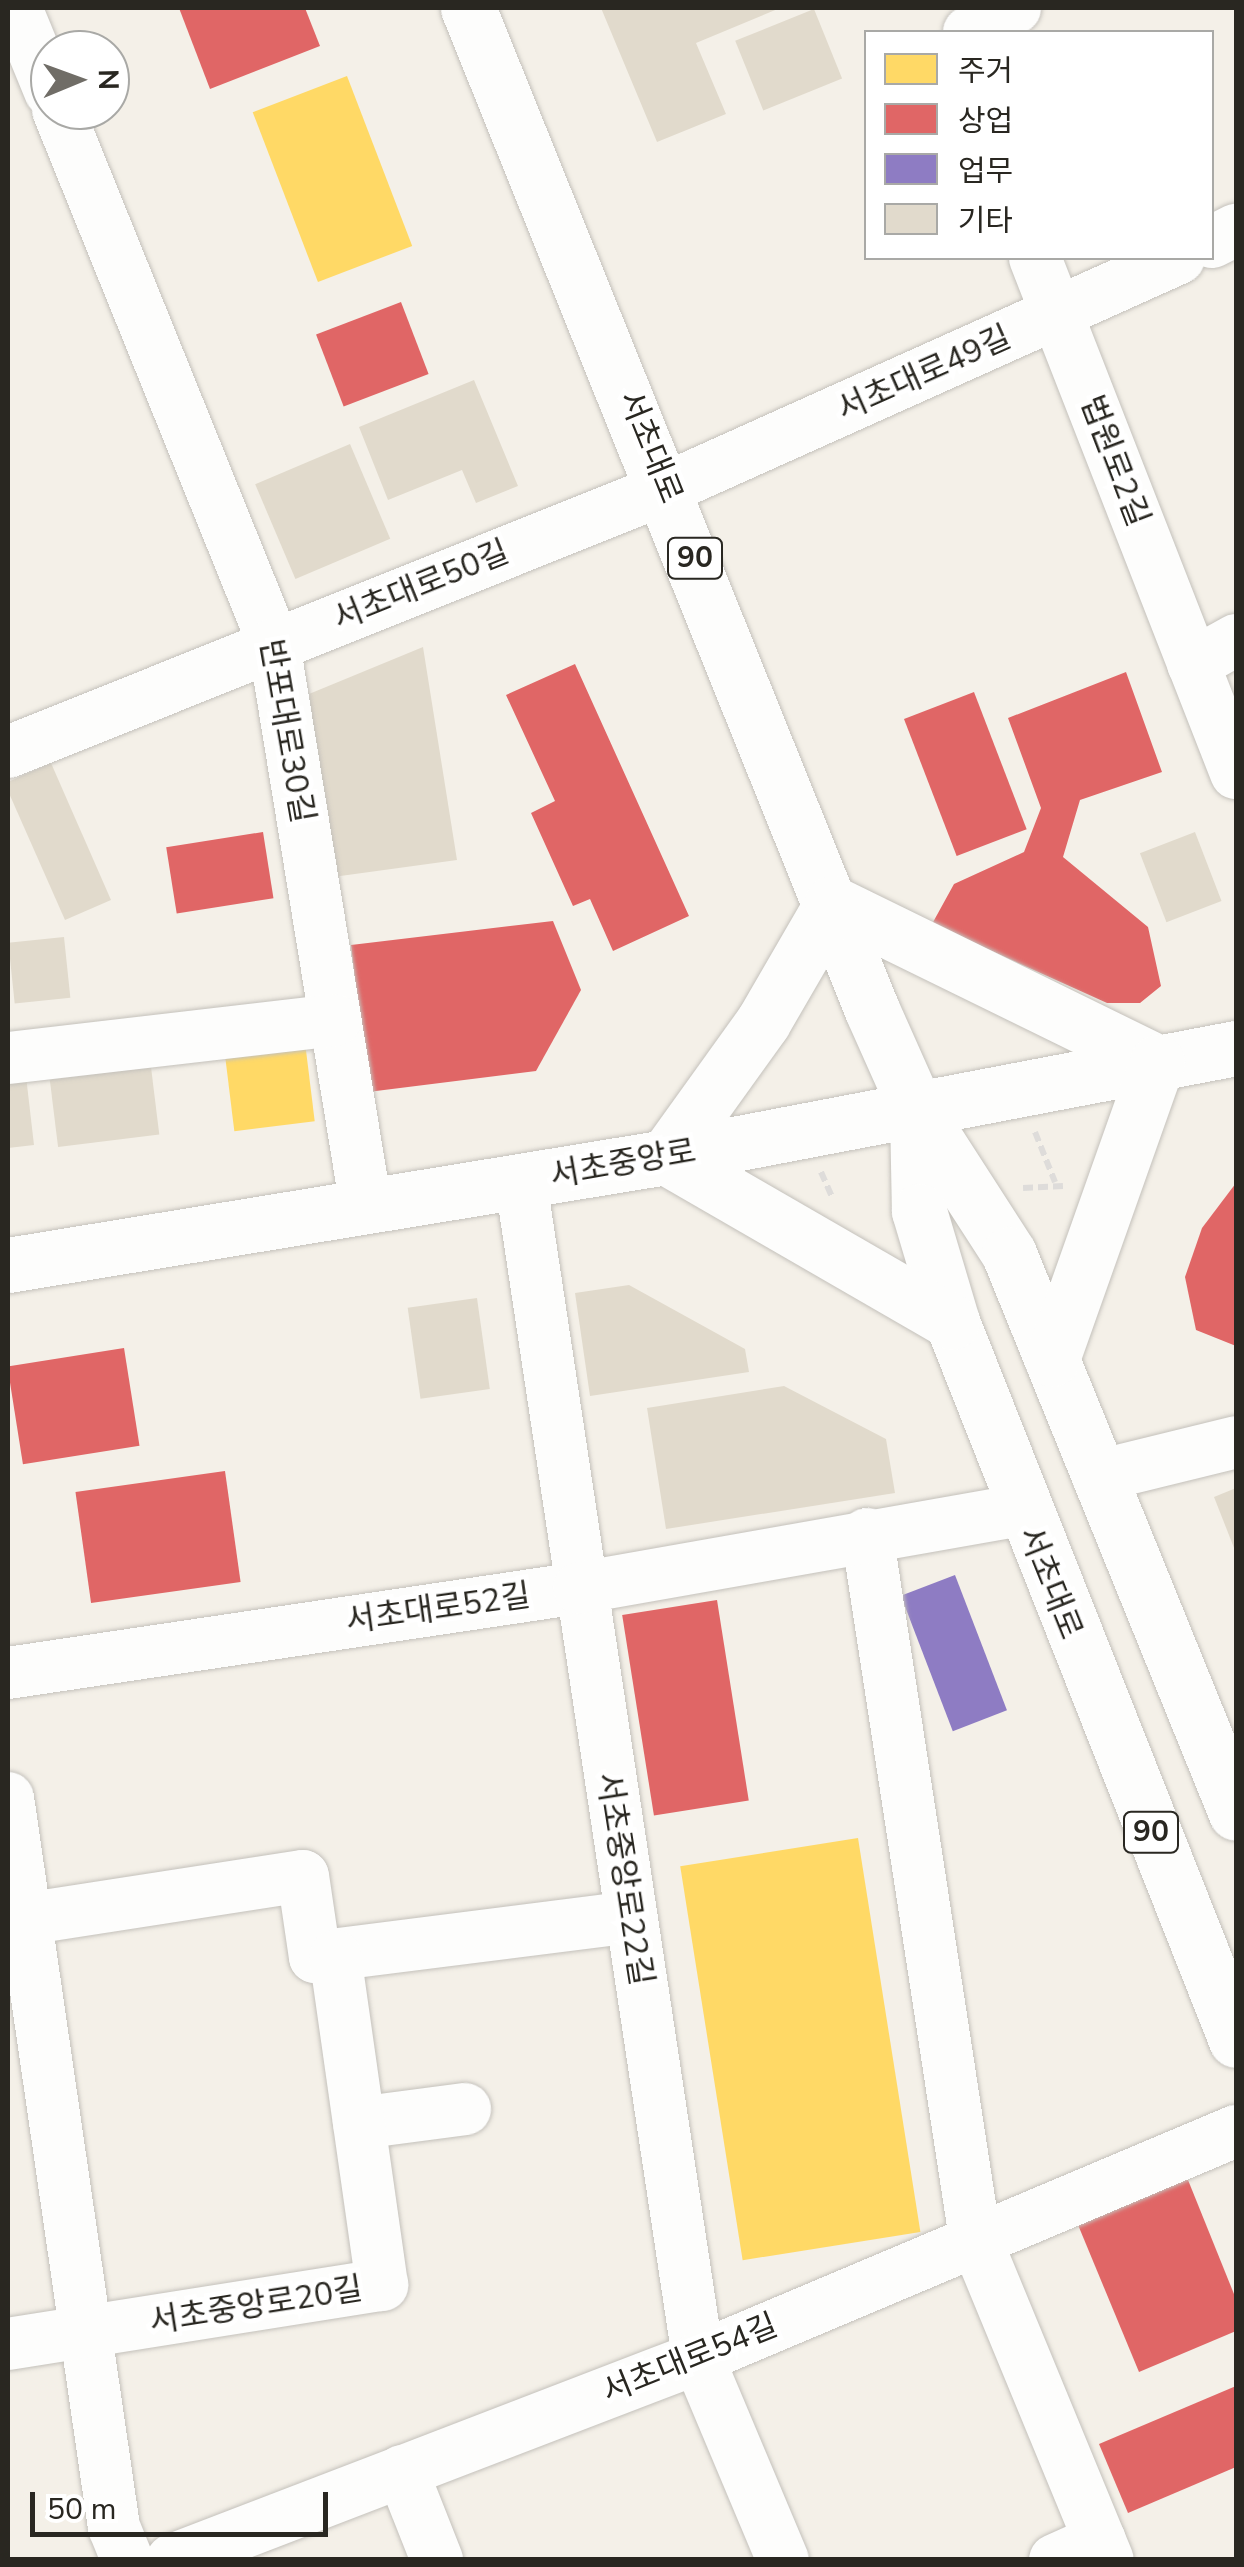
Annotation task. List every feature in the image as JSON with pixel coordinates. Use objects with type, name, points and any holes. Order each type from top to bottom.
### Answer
[{"type":"main road","name":"서초대로","points":[[468,8],[668,488],[917,1112],[980,1197],[1052,1359],[1236,1813]]},
{"type":"main road","points":[[952,1322],[666,1157],[763,1022],[832,904],[1156,1062],[1052,1359]]},
{"type":"main road","name":"서초중앙로","points":[[8,1265],[521,1183],[917,1112],[1236,1048]]},
{"type":"main road","name":"서초대로","points":[[917,1112],[919,1211],[952,1322],[1020,1510],[1236,2040]]},
{"type":"street","points":[[973,30],[1015,8]]},
{"type":"street","points":[[14,13],[30,48]]},
{"type":"street","name":"반포대로30길","points":[[66,130],[274,644],[366,1207]]},
{"type":"street","name":"법원로2길","points":[[1036,260],[1215,652],[1236,772]]},
{"type":"street","name":"서초대로49길","points":[[668,488],[1175,260]]},
{"type":"street","name":"서초대로50길","points":[[8,752],[668,488]]},
{"type":"street","points":[[8,1058],[335,1020]]},
{"type":"street","name":"서초중앙로22길","points":[[521,1183],[698,2358],[783,2560]]},
{"type":"street","points":[[1098,1476],[1236,1442]]},
{"type":"street","name":"서초대로52길","points":[[8,1673],[579,1588],[867,1534],[1020,1510]]},
{"type":"street","points":[[867,1534],[976,2238],[1088,2553]]},
{"type":"street","points":[[8,1798],[26,1920],[20,1975],[127,2560]]},
{"type":"street","name":"서초중앙로20길","points":[[8,2344],[382,2285],[334,1956],[316,1957],[303,1876],[26,1920]]},
{"type":"street","points":[[334,1956],[630,1917]]},
{"type":"street","points":[[359,2123],[465,2109]]},
{"type":"street","name":"서초대로54길","points":[[172,2560],[698,2358],[1236,2131]]},
{"type":"street","points":[[402,2471],[437,2560]]},
{"type":"building: 주거","points":[[347,76],[412,246],[318,282],[253,112]]},
{"type":"building: 주거","points":[[304,1034],[315,1121],[234,1131],[224,1044]]},
{"type":"building: 주거","points":[[858,1838],[920,2232],[743,2260],[680,1866]]},
{"type":"building: 상업","points":[[179,8],[305,8],[320,46],[210,89]]},
{"type":"building: 상업","points":[[401,302],[429,374],[344,406],[316,335]]},
{"type":"building: 상업","points":[[575,664],[689,916],[613,951],[590,899],[573,906],[531,813],[555,801],[506,695]]},
{"type":"building: 상업","points":[[1126,672],[1162,772],[1080,800],[1063,857],[1148,927],[1161,986],[1140,1003],[1107,1003],[932,924],[954,884],[1024,852],[1041,808],[1008,718]]},
{"type":"building: 상업","points":[[974,692],[1027,829],[957,856],[904,719]]},
{"type":"building: 상업","points":[[263,832],[273,898],[177,914],[166,847]]},
{"type":"building: 상업","points":[[553,921],[581,990],[536,1071],[368,1092],[351,945]]},
{"type":"building: 상업","points":[[1236,1183],[1236,1346],[1196,1330],[1185,1277],[1202,1228]]},
{"type":"building: 상업","points":[[124,1348],[139,1446],[23,1464],[8,1366]]},
{"type":"building: 상업","points":[[225,1471],[241,1582],[91,1603],[75,1492]]},
{"type":"building: 상업","points":[[717,1600],[749,1801],[654,1816],[622,1615]]},
{"type":"building: 상업","points":[[1186,2175],[1236,2299],[1236,2331],[1139,2372],[1076,2220]]},
{"type":"building: 상업","points":[[1236,2386],[1236,2467],[1128,2513],[1099,2444]]},
{"type":"building: 업무","points":[[955,1575],[1007,1710],[953,1731],[901,1596]]},
{"type":"building: 기타","points":[[601,8],[780,8],[696,43],[726,114],[657,142]]},
{"type":"building: 기타","points":[[814,9],[842,79],[763,110],[735,41]]},
{"type":"building: 기타","points":[[474,380],[518,486],[476,503],[462,470],[388,500],[359,427]]},
{"type":"building: 기타","points":[[350,444],[390,539],[295,579],[255,484]]},
{"type":"building: 기타","points":[[423,647],[457,860],[333,877],[309,694]]},
{"type":"building: 기타","points":[[51,763],[111,900],[65,920],[8,791],[8,782]]},
{"type":"building: 기타","points":[[1195,832],[1222,901],[1166,922],[1140,853]]},
{"type":"building: 기타","points":[[64,937],[70,998],[15,1004],[8,943]]},
{"type":"building: 기타","points":[[151,1067],[159,1134],[58,1147],[50,1079]]},
{"type":"building: 기타","points":[[26,1076],[34,1145],[8,1148],[8,1078]]},
{"type":"building: 기타","points":[[629,1285],[745,1349],[749,1372],[590,1396],[575,1293]]},
{"type":"building: 기타","points":[[477,1298],[490,1389],[420,1399],[408,1308]]},
{"type":"building: 기타","points":[[784,1386],[886,1439],[895,1493],[666,1529],[647,1408]]},
{"type":"building: 기타","points":[[1236,1488],[1236,1553],[1214,1497]]}]
